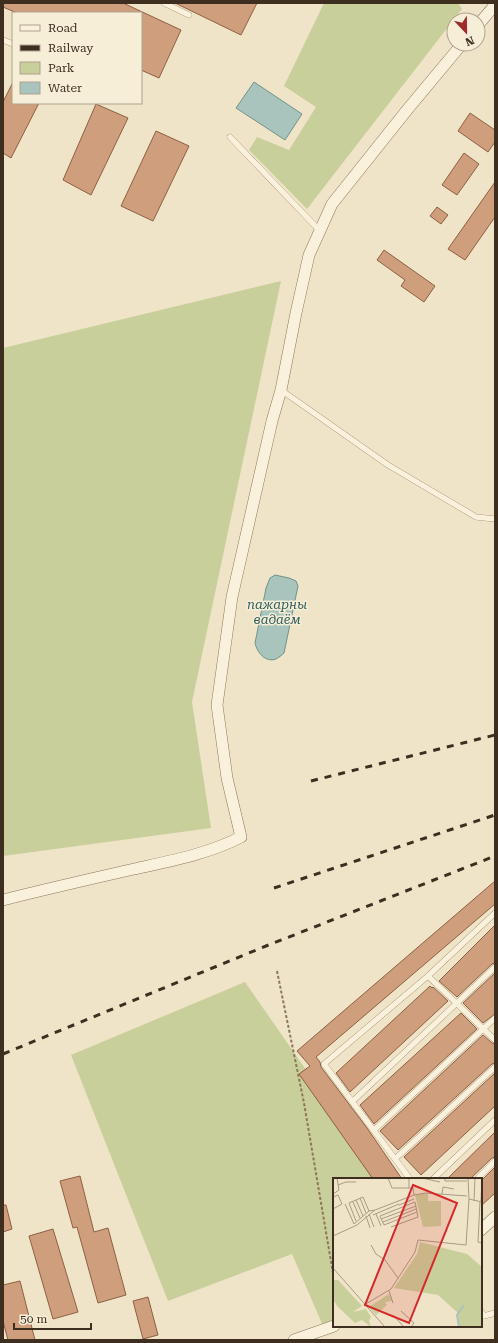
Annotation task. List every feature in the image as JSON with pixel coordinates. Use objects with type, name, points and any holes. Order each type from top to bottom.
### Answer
[{"type":"street","points":[[486,16],[495,5]]},
{"type":"street","points":[[3,900],[36,891],[172,861],[226,845],[241,837],[227,778],[217,705],[232,597],[272,421],[281,390],[309,255],[332,204],[455,52]]},
{"type":"street","points":[[482,1229],[495,1217]]},
{"type":"street","points":[[294,1340],[333,1326]]},
{"type":"lane","points":[[164,3],[189,15]]},
{"type":"lane","points":[[230,137],[320,232]]},
{"type":"lane","points":[[281,390],[388,465],[476,517],[495,519]]},
{"type":"lane","points":[[409,1178],[324,1064],[428,976],[495,913]]},
{"type":"lane","points":[[353,1101],[495,967]]},
{"type":"lane","points":[[428,976],[495,1040]]},
{"type":"lane","points":[[374,1130],[495,1018]]},
{"type":"lane","points":[[396,1159],[495,1067]]},
{"type":"lane","points":[[434,1178],[495,1120]]},
{"type":"lane","points":[[477,1178],[495,1161]]},
{"type":"lane","points":[[482,1313],[484,1316],[495,1313]]},
{"type":"path","points":[[277,971],[304,1103],[333,1273]]},
{"type":"green space","points":[[324,3],[458,3],[462,9],[460,12],[446,12],[446,30],[307,209],[249,150],[257,137],[289,150],[316,107],[284,86]]},
{"type":"green space","points":[[281,281],[192,702],[211,828],[3,856],[3,348]]},
{"type":"green space","points":[[245,982],[381,1178],[333,1178],[333,1322],[323,1326],[292,1254],[168,1301],[71,1055]]},
{"type":"water","points":[[254,82],[302,114],[285,140],[236,108]]},
{"type":"water","name":"пажарны вадаём","points":[[275,575],[296,581],[298,586],[284,653],[277,659],[272,660],[262,656],[255,643],[266,588],[270,578]]},
{"type":"building","points":[[3,3],[123,3],[181,30],[159,78],[142,70],[142,12],[15,12],[3,7]]},
{"type":"building","points":[[175,3],[257,3],[241,35]]},
{"type":"building","points":[[12,84],[12,104],[38,104],[11,158],[3,153],[3,102]]},
{"type":"building","points":[[96,104],[128,118],[91,195],[63,180]]},
{"type":"building","points":[[470,113],[495,130],[495,142],[488,152],[458,131]]},
{"type":"building","points":[[156,131],[189,146],[153,221],[121,206]]},
{"type":"building","points":[[464,153],[479,164],[457,195],[442,185]]},
{"type":"building","points":[[495,182],[495,217],[465,260],[448,249]]},
{"type":"building","points":[[437,207],[448,215],[441,224],[430,216]]},
{"type":"building","points":[[384,250],[435,286],[424,302],[401,286],[405,280],[377,260]]},
{"type":"building","points":[[495,881],[495,904],[316,1057],[320,1062],[321,1067],[367,1128],[401,1178],[372,1178],[299,1074],[310,1066],[297,1051]]},
{"type":"building","points":[[495,925],[495,963],[492,964],[457,997],[439,981]]},
{"type":"building","points":[[495,973],[495,1014],[483,1023],[463,1003]]},
{"type":"building","points":[[430,986],[448,1001],[350,1092],[336,1073]]},
{"type":"building","points":[[461,1013],[477,1029],[374,1124],[360,1105]]},
{"type":"building","points":[[483,1035],[495,1044],[495,1063],[492,1064],[398,1150],[380,1131]]},
{"type":"building","points":[[495,1073],[495,1106],[421,1175],[404,1157]]},
{"type":"building","points":[[495,1132],[495,1157],[492,1158],[471,1178],[448,1178]]},
{"type":"building","points":[[495,1167],[495,1193],[482,1205],[482,1180]]},
{"type":"building","points":[[80,1176],[94,1232],[108,1228],[126,1295],[98,1303],[77,1227],[73,1228],[60,1181]]},
{"type":"building","points":[[3,1205],[6,1205],[12,1229],[3,1232]]},
{"type":"building","points":[[53,1229],[78,1312],[53,1319],[29,1236]]},
{"type":"building","points":[[20,1281],[35,1340],[8,1340],[3,1321],[3,1285]]},
{"type":"building","points":[[148,1297],[158,1335],[143,1339],[133,1301]]},
{"type":"railway","points":[[311,781],[495,735]]},
{"type":"railway","points":[[274,888],[495,815]]},
{"type":"railway","points":[[3,1054],[266,946],[495,856]]}]
